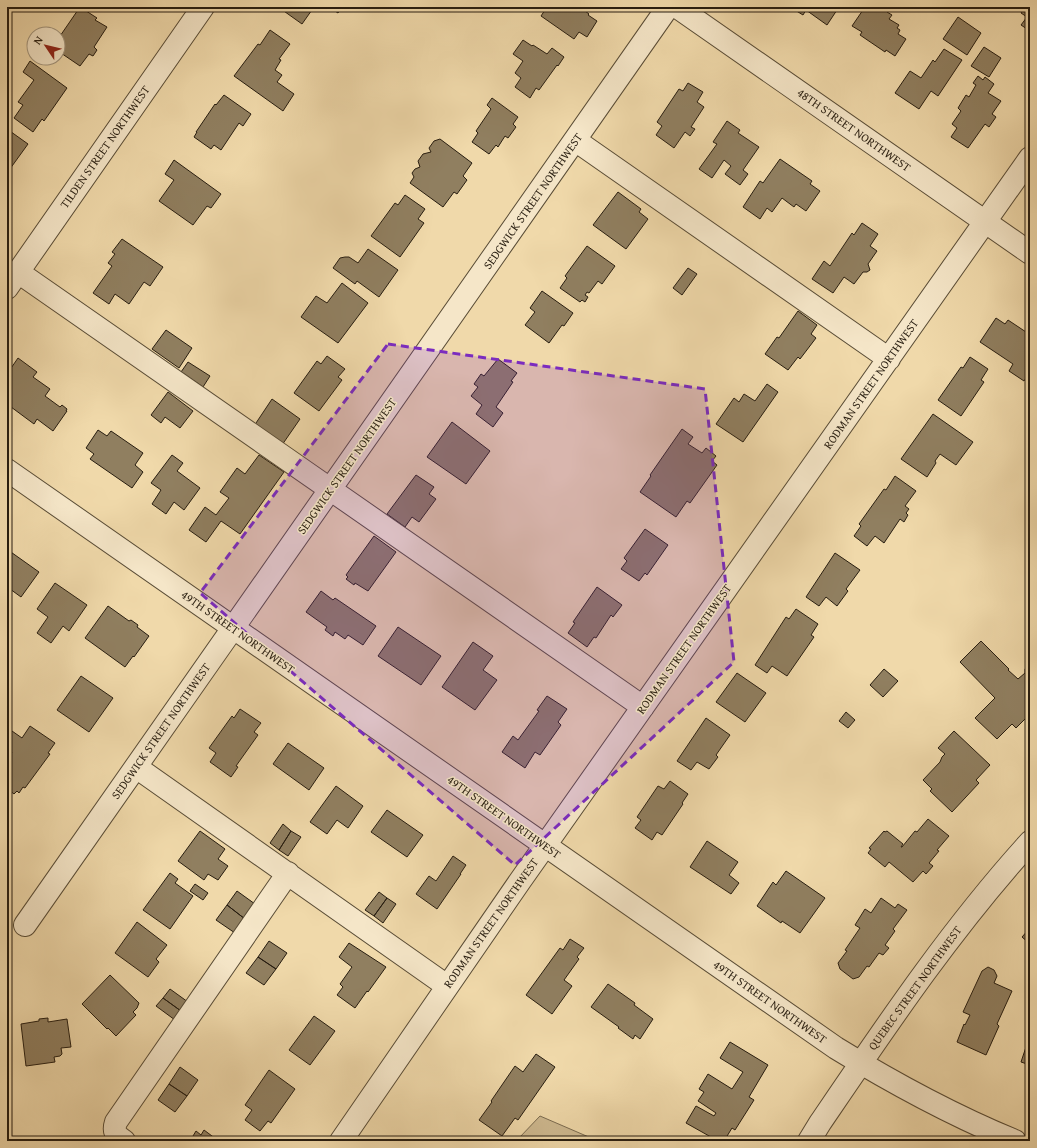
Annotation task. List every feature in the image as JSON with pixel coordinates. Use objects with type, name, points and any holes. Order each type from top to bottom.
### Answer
[{"type":"street","name":"TILDEN STREET NORTHWEST","points":[[13,280],[203,7]]},
{"type":"street","name":"SEDGWICK STREET NORTHWEST","points":[[25,925],[668,7]]},
{"type":"street","name":"48TH STREET NORTHWEST","points":[[677,7],[1030,253]]},
{"type":"street","points":[[575,140],[889,359]]},
{"type":"street","name":"RODMAN STREET NORTHWEST","points":[[341,1141],[545,846],[1030,158]]},
{"type":"street","points":[[13,280],[330,490],[643,707]]},
{"type":"street","name":"49TH STREET NORTHWEST","points":[[7,470],[860,1064],[964,1118],[1015,1141]]},
{"type":"street","points":[[136,767],[447,986]]},
{"type":"street","name":"QUEBEC STREET NORTHWEST","points":[[809,1141],[908,994],[954,932],[990,887],[1030,842]]},
{"type":"street","points":[[124,1141],[117,1136],[114,1130],[116,1122],[288,873]]},
{"type":"highlighted area","points":[[388,344],[705,389],[734,662],[515,865],[200,593]]},
{"type":"shaded area","points":[[540,1116],[598,1141],[506,1141],[519,1138]]},
{"type":"building","points":[[80,7],[97,18],[95,20],[107,27],[94,47],[97,50],[93,56],[89,54],[80,66],[66,56],[66,27]]},
{"type":"building","points":[[282,7],[314,7],[302,24],[281,9]]},
{"type":"building","points":[[329,7],[342,7],[338,13]]},
{"type":"building","points":[[547,7],[580,7],[597,21],[587,37],[579,32],[574,39],[541,16]]},
{"type":"building","points":[[790,7],[839,7],[827,25],[806,10],[803,15]]},
{"type":"building","points":[[865,7],[890,7],[887,12],[892,15],[889,19],[899,25],[897,28],[900,30],[898,34],[906,39],[895,56],[886,50],[885,52],[860,35],[862,32],[852,26]]},
{"type":"building","points":[[1025,7],[1030,7],[1030,31],[1021,25],[1027,17],[1021,13]]},
{"type":"building","points":[[958,17],[981,33],[967,55],[943,39]]},
{"type":"building","points":[[270,30],[290,44],[279,59],[281,60],[275,70],[282,75],[277,82],[294,94],[283,111],[234,76],[258,44],[260,45]]},
{"type":"building","points":[[523,40],[547,54],[552,48],[564,57],[539,90],[536,88],[530,98],[515,87],[521,78],[515,73],[523,61],[513,54]]},
{"type":"building","points":[[984,47],[1001,58],[989,77],[971,66]]},
{"type":"building","points":[[944,49],[962,60],[938,96],[931,91],[919,109],[895,93],[910,71],[921,78],[933,60],[935,62]]},
{"type":"building","points":[[27,66],[37,66],[67,88],[44,121],[42,119],[33,132],[14,118],[23,105],[18,102],[34,80],[23,72]]},
{"type":"building","points":[[978,76],[983,80],[985,77],[994,84],[988,93],[1001,101],[992,114],[996,117],[989,127],[985,124],[968,148],[951,137],[957,128],[952,124],[961,111],[958,108],[966,95],[969,97],[976,85],[973,83]]},
{"type":"building","points":[[688,83],[703,92],[697,102],[704,107],[691,127],[695,129],[690,136],[685,132],[674,148],[656,135],[662,126],[657,122],[679,89],[683,91]]},
{"type":"building","points":[[224,95],[251,114],[243,126],[239,123],[221,150],[214,145],[211,149],[194,137],[215,104],[216,105]]},
{"type":"building","points":[[492,98],[518,117],[513,124],[516,127],[508,138],[505,136],[498,147],[496,145],[489,154],[472,142],[478,133],[476,131],[491,109],[487,105]]},
{"type":"building","points":[[727,121],[740,130],[738,133],[759,147],[743,170],[748,174],[740,185],[725,174],[731,166],[724,160],[712,178],[699,169],[717,144],[713,142]]},
{"type":"building","points":[[7,129],[28,144],[7,173]]},
{"type":"building","points":[[440,139],[472,163],[463,176],[467,180],[457,194],[454,192],[443,207],[410,183],[414,177],[412,173],[415,169],[420,167],[418,161],[423,154],[431,152],[429,148],[434,141]]},
{"type":"building","points":[[780,159],[812,181],[810,184],[820,191],[806,211],[796,204],[794,207],[782,198],[772,212],[767,208],[760,219],[743,207],[760,181],[763,183]]},
{"type":"building","points":[[174,160],[221,194],[211,208],[207,206],[193,225],[159,201],[174,180],[165,174]]},
{"type":"building","points":[[618,192],[641,209],[639,212],[648,219],[626,249],[593,225]]},
{"type":"building","points":[[405,195],[425,209],[418,219],[424,223],[400,257],[371,236],[395,203],[398,205]]},
{"type":"building","points":[[862,223],[878,234],[870,246],[877,251],[868,264],[870,270],[863,272],[854,284],[844,277],[833,293],[812,279],[824,261],[830,266],[852,233],[854,235]]},
{"type":"building","points":[[122,239],[163,267],[150,286],[144,282],[129,304],[115,294],[109,304],[93,293],[112,266],[108,263],[115,254],[112,252]]},
{"type":"building","points":[[587,246],[615,266],[602,284],[598,281],[589,293],[587,292],[585,295],[588,297],[585,302],[582,300],[580,302],[560,288],[567,278],[565,276]]},
{"type":"building","points":[[368,249],[398,270],[379,297],[357,281],[355,284],[333,268],[340,258],[345,257],[349,257],[358,263]]},
{"type":"building","points":[[688,268],[697,274],[682,295],[673,288]]},
{"type":"building","points":[[342,283],[368,303],[338,343],[301,317],[316,296],[327,303]]},
{"type":"building","points":[[542,291],[573,313],[549,343],[525,325],[535,312],[530,308]]},
{"type":"building","points":[[798,311],[817,325],[811,334],[816,338],[800,359],[798,357],[788,370],[765,354],[777,337],[779,338]]},
{"type":"building","points":[[996,318],[1005,324],[1008,320],[1029,334],[1030,332],[1030,372],[1024,381],[1009,371],[1013,364],[980,342]]},
{"type":"building","points":[[166,330],[192,348],[179,368],[152,349]]},
{"type":"building","points":[[327,356],[345,369],[338,377],[342,380],[319,411],[294,393],[317,361],[321,364]]},
{"type":"building","points":[[970,357],[988,369],[981,380],[984,382],[961,416],[938,400],[961,367],[963,368]]},
{"type":"building","points":[[18,358],[37,372],[33,377],[50,389],[45,396],[60,407],[62,405],[67,409],[53,431],[37,419],[34,424],[7,404],[7,374]]},
{"type":"building","points":[[498,359],[517,373],[511,381],[513,382],[496,407],[503,413],[493,427],[476,414],[482,405],[471,396],[478,387],[474,384],[481,374],[484,376]]},
{"type":"building","points":[[188,362],[210,376],[203,387],[181,372]]},
{"type":"building","points":[[767,384],[778,392],[743,442],[716,424],[734,398],[739,402],[744,394],[755,401]]},
{"type":"building","points":[[168,392],[193,411],[180,428],[165,417],[161,423],[151,415]]},
{"type":"building","points":[[272,399],[300,419],[282,445],[254,426]]},
{"type":"building","points":[[933,414],[973,442],[956,465],[940,454],[927,477],[901,459]]},
{"type":"building","points":[[452,422],[490,451],[466,484],[427,457]]},
{"type":"building","points":[[682,429],[693,437],[688,444],[702,453],[706,448],[716,456],[712,461],[717,465],[690,503],[687,501],[676,517],[640,492]]},
{"type":"building","points":[[98,430],[107,436],[111,431],[143,453],[135,465],[143,472],[132,488],[90,459],[94,454],[86,448]]},
{"type":"building","points":[[172,455],[183,463],[177,471],[200,488],[184,510],[174,502],[166,514],[152,504],[161,490],[151,483]]},
{"type":"building","points":[[259,455],[284,472],[240,534],[221,521],[206,542],[189,530],[205,507],[216,515],[229,498],[220,492],[237,468],[245,474]]},
{"type":"building","points":[[416,475],[434,487],[429,494],[436,499],[419,522],[412,517],[405,527],[387,514]]},
{"type":"building","points":[[895,476],[916,491],[905,506],[909,509],[906,513],[908,515],[904,522],[900,519],[884,543],[875,536],[867,546],[854,536],[861,526],[859,524]]},
{"type":"building","points":[[645,529],[668,545],[647,575],[645,573],[639,581],[621,569],[627,561],[624,558]]},
{"type":"building","points":[[374,536],[396,552],[368,591],[355,583],[354,585],[346,579],[348,577],[346,575]]},
{"type":"building","points":[[8,550],[39,572],[21,597],[10,589],[7,594]]},
{"type":"building","points":[[835,553],[860,570],[846,589],[848,591],[837,606],[826,597],[819,606],[806,597]]},
{"type":"building","points":[[55,583],[87,605],[69,631],[63,626],[51,643],[37,633],[48,617],[37,609]]},
{"type":"building","points":[[597,587],[622,605],[613,617],[611,615],[596,638],[594,637],[587,647],[568,633],[575,623],[573,622]]},
{"type":"building","points":[[321,591],[333,600],[335,598],[376,626],[363,645],[348,635],[345,639],[335,632],[333,636],[325,630],[327,627],[306,612]]},
{"type":"building","points":[[108,606],[129,621],[131,620],[138,625],[137,627],[149,636],[125,667],[85,638]]},
{"type":"building","points":[[796,609],[818,624],[811,635],[814,637],[787,676],[772,666],[767,673],[755,665],[786,617],[789,619]]},
{"type":"building","points":[[398,627],[441,656],[421,685],[378,656]]},
{"type":"building","points":[[981,641],[1018,679],[1025,673],[1025,669],[1030,663],[1030,719],[1027,717],[1016,728],[1012,724],[997,739],[975,718],[995,698],[960,662]]},
{"type":"building","points":[[473,642],[493,656],[483,670],[497,680],[475,710],[442,687]]},
{"type":"building","points":[[884,669],[898,681],[883,697],[870,685]]},
{"type":"building","points":[[737,673],[766,693],[745,722],[716,702]]},
{"type":"building","points":[[81,676],[113,698],[89,732],[57,710]]},
{"type":"building","points":[[547,696],[567,709],[558,722],[561,725],[540,755],[535,752],[525,768],[502,752],[513,736],[518,740],[539,711],[537,710]]},
{"type":"building","points":[[240,709],[261,723],[254,732],[258,735],[236,766],[238,767],[231,777],[210,762],[216,753],[209,748],[232,716],[234,718]]},
{"type":"building","points":[[846,712],[855,720],[848,728],[839,721]]},
{"type":"building","points":[[706,718],[730,735],[716,755],[718,757],[709,769],[697,762],[691,770],[677,761]]},
{"type":"building","points":[[30,726],[55,743],[48,753],[50,754],[25,788],[23,787],[19,793],[17,791],[14,794],[9,790],[11,788],[7,785],[11,779],[7,776],[7,760],[12,752],[7,748],[7,737],[12,731],[22,738]]},
{"type":"building","points":[[954,731],[990,765],[976,780],[979,783],[952,812],[930,791],[932,789],[923,780],[940,762],[945,754],[938,748]]},
{"type":"building","points":[[288,743],[324,768],[309,790],[273,764]]},
{"type":"building","points":[[670,781],[688,794],[662,835],[657,832],[652,840],[635,828],[641,820],[637,817],[658,786],[664,789]]},
{"type":"building","points":[[336,786],[363,806],[348,828],[337,820],[327,834],[310,822]]},
{"type":"building","points":[[387,810],[423,835],[407,857],[371,832]]},
{"type":"building","points":[[928,819],[949,836],[937,850],[939,851],[929,863],[933,866],[926,874],[923,871],[913,882],[889,862],[885,867],[868,853],[871,849],[869,848],[884,831],[887,831],[903,844],[902,847],[915,831],[917,832]]},
{"type":"building","points":[[283,824],[291,831],[279,850],[270,843]]},
{"type":"building","points":[[200,831],[225,849],[218,859],[228,866],[218,880],[208,874],[204,880],[178,861]]},
{"type":"building","points":[[291,831],[301,837],[288,856],[279,850]]},
{"type":"building","points":[[707,841],[738,862],[729,875],[739,883],[731,894],[690,867]]},
{"type":"building","points":[[453,856],[466,865],[437,909],[416,894],[429,876],[436,881]]},
{"type":"building","points":[[786,871],[825,898],[800,933],[782,921],[781,923],[757,906],[773,882],[776,885]]},
{"type":"building","points":[[170,873],[178,879],[175,883],[193,896],[170,929],[143,910]]},
{"type":"building","points":[[195,884],[208,893],[203,900],[190,891]]},
{"type":"building","points":[[237,891],[255,904],[245,919],[227,905]]},
{"type":"building","points":[[379,892],[387,898],[374,916],[365,910]]},
{"type":"building","points":[[387,898],[396,904],[383,923],[374,916]]},
{"type":"building","points":[[881,898],[895,908],[898,904],[907,910],[893,929],[895,931],[885,945],[889,948],[883,955],[879,953],[869,967],[867,966],[859,977],[853,979],[840,969],[838,963],[847,951],[845,950],[860,928],[855,925],[865,909],[871,913]]},
{"type":"building","points":[[227,905],[245,919],[235,933],[216,920]]},
{"type":"building","points":[[137,922],[167,945],[156,959],[159,962],[148,977],[115,953]]},
{"type":"building","points":[[1030,928],[1030,944],[1022,937]]},
{"type":"building","points":[[570,939],[584,948],[577,957],[579,959],[564,980],[572,986],[552,1014],[526,995],[560,948],[563,950]]},
{"type":"building","points":[[269,941],[287,953],[276,969],[258,957]]},
{"type":"building","points":[[349,943],[386,967],[355,1008],[337,995],[343,987],[340,984],[352,967],[339,957]]},
{"type":"building","points":[[258,957],[276,969],[264,985],[246,973]]},
{"type":"building","points":[[988,967],[994,970],[997,976],[994,983],[1012,991],[997,1024],[999,1026],[986,1055],[957,1042],[964,1024],[965,1025],[970,1015],[963,1012],[982,971]]},
{"type":"building","points":[[110,975],[139,1003],[133,1012],[136,1015],[116,1036],[82,1004]]},
{"type":"building","points":[[608,984],[635,1003],[634,1005],[653,1019],[640,1039],[635,1035],[633,1039],[591,1007]]},
{"type":"building","points":[[170,989],[188,1002],[181,1011],[163,998]]},
{"type":"building","points":[[163,998],[181,1011],[175,1020],[156,1006]]},
{"type":"building","points":[[314,1016],[335,1031],[310,1065],[289,1050]]},
{"type":"building","points":[[48,1018],[48,1022],[67,1019],[71,1047],[61,1048],[62,1054],[54,1057],[55,1062],[26,1066],[21,1024]]},
{"type":"building","points":[[1030,1035],[1030,1065],[1021,1062]]},
{"type":"building","points":[[730,1042],[768,1065],[749,1097],[754,1100],[735,1130],[732,1128],[724,1141],[718,1141],[686,1123],[696,1106],[714,1116],[716,1113],[698,1101],[704,1092],[699,1089],[708,1074],[732,1089],[743,1072],[720,1058]]},
{"type":"building","points":[[536,1054],[555,1067],[518,1120],[515,1118],[502,1136],[479,1120],[515,1066],[523,1072]]},
{"type":"building","points":[[180,1067],[198,1080],[187,1096],[169,1084]]},
{"type":"building","points":[[269,1070],[295,1089],[271,1123],[268,1121],[260,1131],[245,1120],[252,1110],[245,1105]]},
{"type":"building","points":[[169,1084],[187,1096],[175,1112],[158,1100]]},
{"type":"building","points":[[204,1130],[216,1139],[214,1141],[190,1141],[196,1131],[201,1135]]}]
